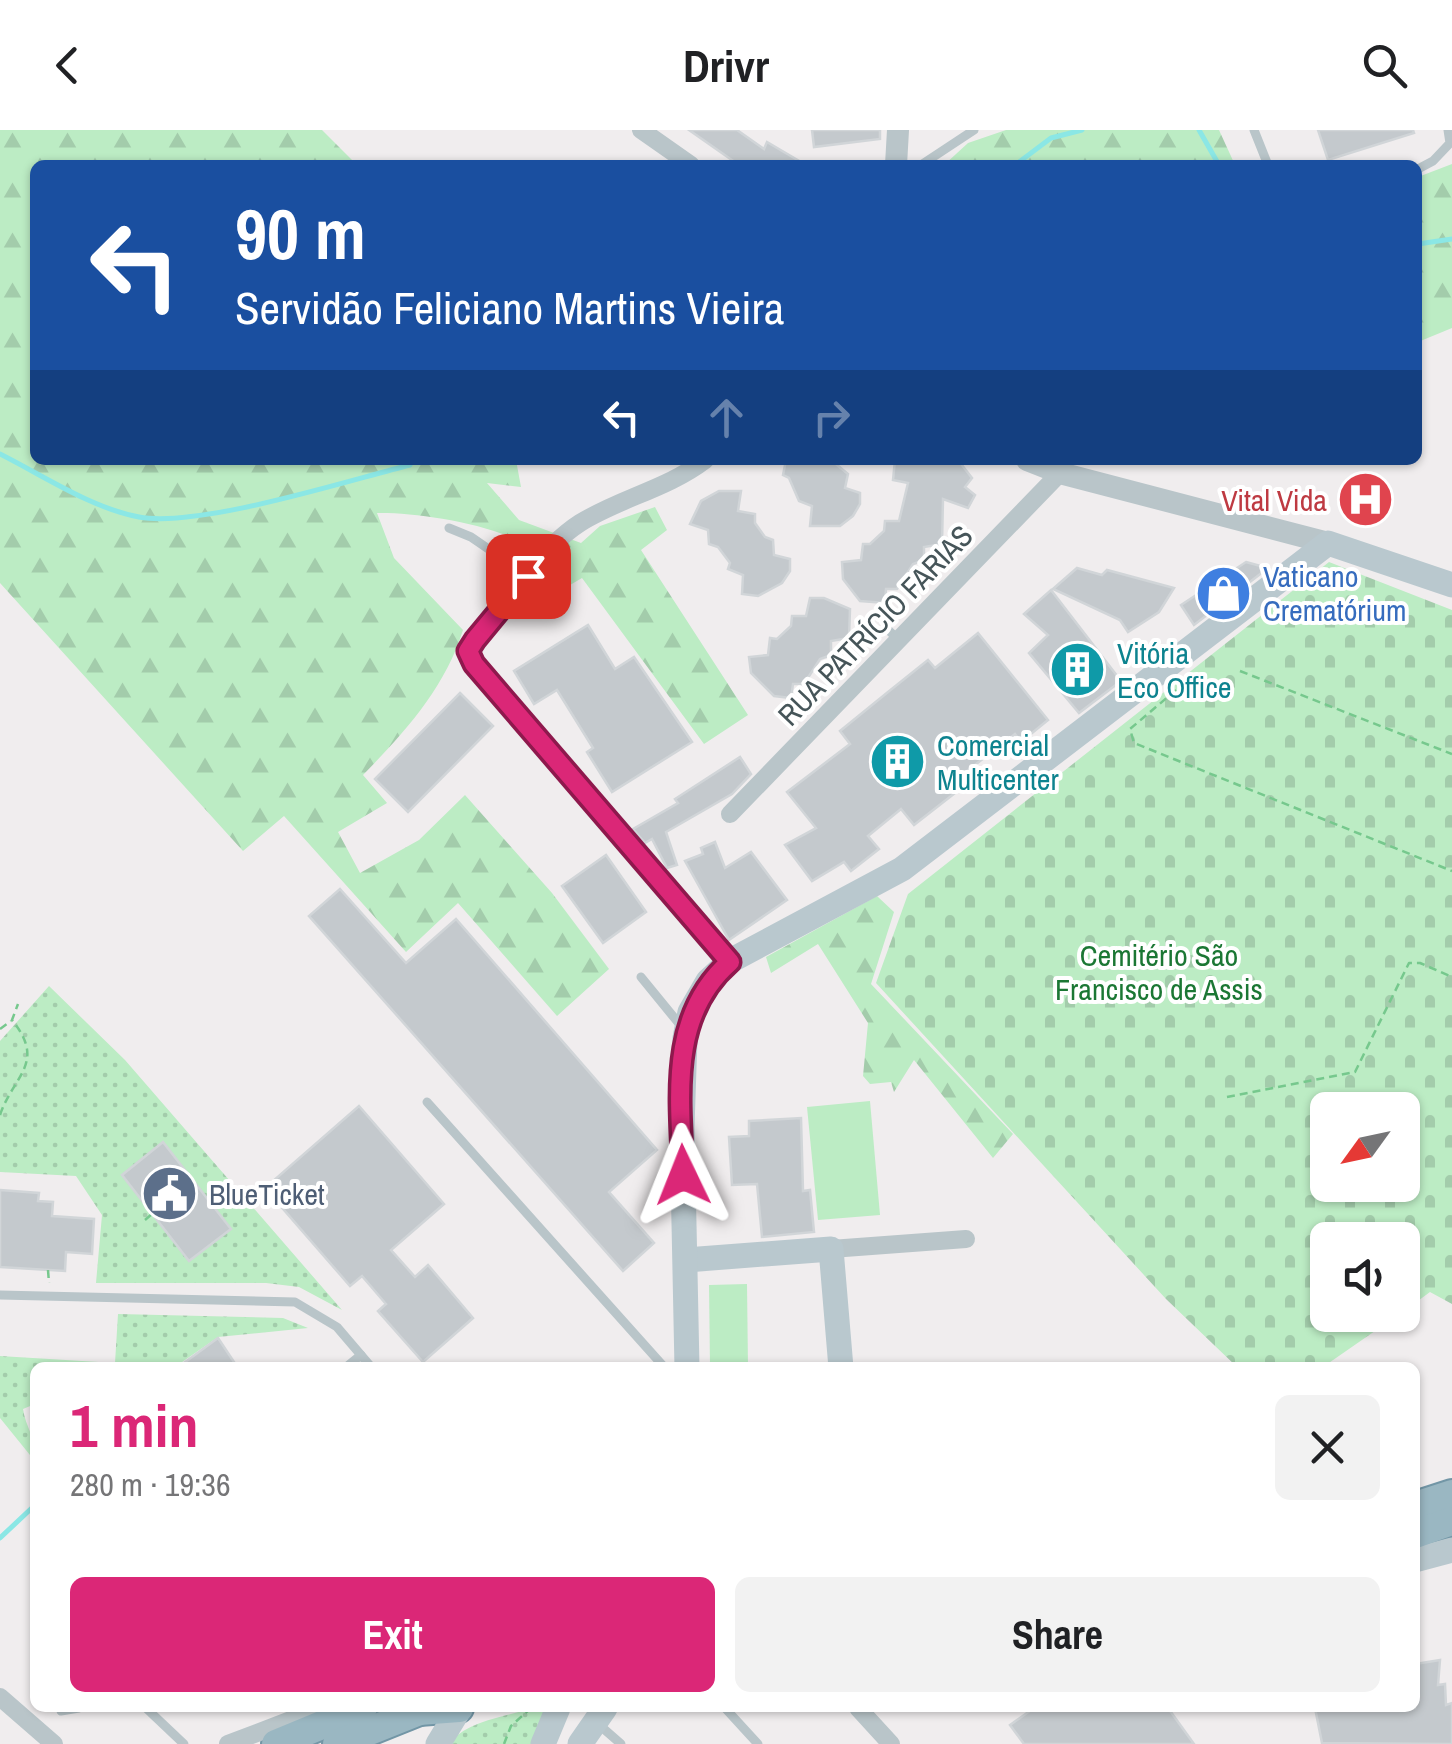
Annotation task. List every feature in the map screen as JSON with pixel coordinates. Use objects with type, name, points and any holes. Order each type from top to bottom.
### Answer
[{"type":"highway","points":[[1420,1504],[1452,1494]]},
{"type":"highway","points":[[1420,1532],[1452,1521]]},
{"type":"highway","points":[[276,1744],[352,1712]]},
{"type":"highway","points":[[337,1744],[416,1712]]},
{"type":"main road","points":[[688,1362],[682,1127],[686,1031],[690,1012],[708,981],[730,962],[902,869],[1328,542],[1452,585]]},
{"type":"main road","points":[[686,1260],[831,1249],[840,1362]]},
{"type":"main road","points":[[1420,1559],[1452,1550]]},
{"type":"main road","points":[[438,1744],[458,1712]]},
{"type":"main road","points":[[542,1744],[556,1712]]},
{"type":"main road","points":[[580,1744],[600,1714]]},
{"type":"street","points":[[641,130],[684,160]]},
{"type":"street","points":[[896,160],[898,130]]},
{"type":"street","points":[[696,465],[668,484],[578,524],[528,576],[468,651],[474,664],[730,962]]},
{"type":"street","points":[[1039,465],[1060,474],[1328,542]]},
{"type":"street","name":"RUA PATRÍCIO FARIAS","points":[[730,814],[892,634],[1060,474]]},
{"type":"street","points":[[831,1249],[966,1239]]},
{"type":"street","points":[[0,1697],[54,1744]]},
{"type":"street","points":[[862,1712],[891,1744]]},
{"type":"street","points":[[228,1744],[288,1713]]},
{"type":"lane","points":[[929,160],[974,130]]},
{"type":"lane","points":[[1254,130],[1266,160]]},
{"type":"lane","points":[[1422,166],[1445,151],[1450,143],[1448,130]]},
{"type":"lane","points":[[449,528],[472,537],[528,576]]},
{"type":"lane","points":[[641,977],[686,1031]]},
{"type":"lane","points":[[427,1102],[661,1362]]},
{"type":"lane","points":[[0,1295],[295,1302],[337,1327],[367,1362]]},
{"type":"lane","points":[[352,1362],[361,1355]]},
{"type":"lane","points":[[150,1712],[184,1744]]},
{"type":"lane","points":[[729,1712],[758,1744]]},
{"type":"lane","points":[[600,1714],[621,1744]]},
{"type":"path","points":[[1240,670],[1452,754]]},
{"type":"path","points":[[1176,690],[1130,729],[1134,744],[1452,870]]},
{"type":"path","points":[[1227,1097],[1346,1076],[1363,1060],[1409,963],[1420,963],[1452,976]]},
{"type":"path","points":[[0,1029],[12,1020],[18,1004]]},
{"type":"path","points":[[0,1114],[27,1063],[28,1046],[12,1020]]},
{"type":"path","points":[[145,1220],[152,1214]]},
{"type":"path","points":[[504,1744],[511,1726],[527,1712]]},
{"type":"green space","points":[[0,130],[322,130],[352,160],[30,160],[30,465],[517,465],[521,487],[487,483],[519,520],[581,543],[600,526],[655,507],[667,530],[641,550],[748,715],[704,744],[582,578],[514,618],[555,564],[540,551],[471,525],[420,515],[377,513],[394,558],[463,630],[435,690],[363,775],[387,803],[338,832],[360,873],[419,840],[465,795],[552,893],[609,969],[557,1016],[458,903],[406,952],[284,816],[243,851],[0,583]]},
{"type":"green space","points":[[1006,130],[1219,130],[1233,160],[949,160],[968,143]]},
{"type":"green space","points":[[1452,164],[1452,328],[1422,340],[1422,175]]},
{"type":"green space","name":"Cemitério São Francisco de Assis","points":[[1329,562],[1452,610],[1452,1304],[1430,1292],[1420,1299],[1420,1222],[1310,1222],[1310,1332],[1373,1332],[1330,1362],[1232,1362],[1166,1299],[876,983],[908,894]]},
{"type":"green space","points":[[877,896],[894,912],[871,984],[1013,1134],[993,1158],[914,1060],[894,1092],[891,1082],[870,1084],[863,1076],[868,1023],[818,944],[771,973],[766,957]]},
{"type":"green space","points":[[49,986],[125,1060],[342,1310],[299,1287],[266,1283],[96,1283],[102,1215],[76,1176],[0,1172],[0,1041]]},
{"type":"green space","points":[[870,1101],[880,1215],[818,1220],[807,1107]]},
{"type":"green space","points":[[747,1284],[748,1362],[710,1362],[709,1285]]},
{"type":"green space","points":[[118,1314],[283,1318],[308,1328],[218,1337],[182,1362],[115,1362]]},
{"type":"green space","points":[[0,1356],[99,1362],[30,1362],[30,1406],[23,1409],[30,1433],[30,1455],[0,1418]]},
{"type":"green space","points":[[544,1712],[532,1744],[449,1744],[465,1730],[500,1717]]},
{"type":"building","points":[[689,130],[737,130],[764,149],[767,142],[798,160],[732,160]]},
{"type":"building","points":[[812,130],[880,130],[880,139],[814,147]]},
{"type":"building","points":[[1318,130],[1413,130],[1414,133],[1328,160]]},
{"type":"building","points":[[785,465],[837,465],[848,474],[845,488],[860,493],[860,504],[840,526],[810,526],[812,506],[799,501],[789,478],[783,475]]},
{"type":"building","points":[[894,465],[962,465],[972,478],[965,487],[975,495],[968,508],[943,499],[942,544],[924,547],[924,560],[913,564],[897,589],[886,589],[885,603],[860,601],[843,579],[842,562],[861,560],[863,544],[870,544],[884,531],[885,521],[899,521],[908,483],[893,480]]},
{"type":"building","points":[[719,491],[741,491],[738,511],[755,514],[755,523],[765,537],[773,540],[774,555],[790,559],[790,571],[782,583],[758,596],[742,594],[743,575],[728,569],[730,563],[718,547],[709,544],[708,530],[690,524],[701,501]]},
{"type":"building","name":"Vaticano Crematórium","points":[[1246,562],[1268,568],[1194,625],[1181,605]]},
{"type":"building","points":[[1077,568],[1102,575],[1107,570],[1174,588],[1159,612],[1128,632],[1120,620],[1053,589]]},
{"type":"building","name":"Vitória Eco Office","points":[[1051,590],[1121,681],[1079,713],[1029,653],[1048,635],[1024,614]]},
{"type":"building","points":[[810,598],[824,598],[850,609],[849,638],[831,641],[831,655],[820,659],[804,684],[793,684],[791,698],[774,696],[751,673],[749,657],[768,655],[770,638],[777,639],[791,626],[792,616],[806,616]]},
{"type":"building","points":[[588,625],[615,669],[634,657],[692,742],[612,792],[587,752],[593,748],[557,690],[534,704],[514,671]]},
{"type":"building","points":[[978,633],[1048,720],[1021,742],[1015,734],[949,785],[955,793],[914,825],[901,809],[868,836],[879,849],[851,871],[844,862],[812,881],[785,845],[816,828],[787,792],[850,744],[840,731],[928,660],[935,668]]},
{"type":"building","points":[[460,693],[493,726],[408,812],[375,779]]},
{"type":"building","points":[[740,757],[751,774],[732,794],[666,832],[677,865],[667,868],[652,839],[645,843],[633,829],[678,803],[675,799]]},
{"type":"building","points":[[715,842],[725,868],[751,852],[787,900],[729,940],[685,861],[703,854],[701,848]]},
{"type":"building","points":[[606,855],[646,912],[603,943],[562,886]]},
{"type":"building","points":[[340,889],[406,963],[456,919],[657,1150],[609,1192],[654,1243],[623,1271],[309,916]]},
{"type":"building","points":[[359,1106],[444,1204],[391,1250],[415,1277],[428,1265],[473,1318],[423,1362],[378,1311],[386,1304],[362,1276],[350,1286],[265,1188]]},
{"type":"building","points":[[801,1118],[803,1191],[810,1190],[814,1232],[762,1237],[757,1184],[732,1185],[729,1137],[749,1136],[749,1121]]},
{"type":"building","name":"BlueTicket","points":[[163,1142],[231,1229],[189,1261],[122,1175]]},
{"type":"building","points":[[0,1190],[39,1193],[38,1201],[53,1202],[52,1216],[94,1219],[92,1254],[66,1252],[65,1271],[0,1267]]},
{"type":"building","points":[[218,1338],[234,1362],[185,1362]]},
{"type":"building","points":[[1440,1660],[1438,1685],[1445,1684],[1446,1705],[1452,1703],[1452,1744],[1322,1743],[1316,1712],[1420,1712],[1420,1663]]},
{"type":"building","points":[[1028,1712],[1171,1712],[1194,1744],[1024,1744],[1010,1725]]},
{"type":"waterway","points":[[1022,160],[1051,138],[1082,130]]},
{"type":"waterway","points":[[1199,130],[1216,160]]},
{"type":"waterway","points":[[1422,243],[1452,239]]},
{"type":"waterway","points":[[0,454],[103,506],[139,517],[165,519],[234,510],[410,465]]},
{"type":"waterway","points":[[0,1538],[30,1510]]},
{"type":"place","name":"Vital Vida","points":[[1366,500]]},
{"type":"place","name":"Vaticano Crematórium","points":[[1224,593]]},
{"type":"place","name":"Vitória Eco Office","points":[[1078,670]]},
{"type":"place","name":"Comercial Multicenter","points":[[898,762]]},
{"type":"place","name":"BlueTicket","points":[[170,1194]]},
{"type":"route","points":[[528,576],[468,651],[474,664],[730,962],[708,981],[690,1012],[684,1038],[683,1175]]}]
